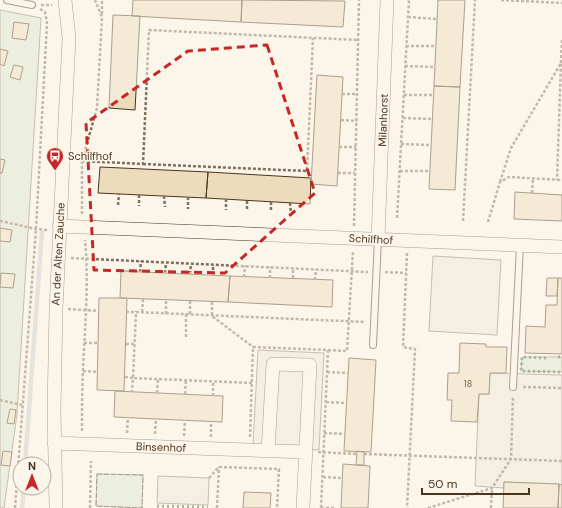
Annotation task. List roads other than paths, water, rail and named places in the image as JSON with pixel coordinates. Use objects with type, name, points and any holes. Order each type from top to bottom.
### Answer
[{"type":"street","name":"Milanhorst","points":[[378,239],[387,0]]},
{"type":"street","name":"An der Alten Zauche","points":[[56,508],[54,443],[56,309],[55,228],[69,38],[60,3]]},
{"type":"street","name":"Schilfhof","points":[[55,228],[408,240],[562,247]]},
{"type":"street","points":[[268,450],[273,364],[310,366],[303,508]]},
{"type":"street","name":"Binsenhof","points":[[54,443],[306,452]]},
{"type":"lane","points":[[7,0],[32,5]]},
{"type":"lane","points":[[373,344],[378,239]]},
{"type":"lane","points":[[513,387],[520,245]]},
{"type":"waterway","points":[[26,456],[42,232]]},
{"type":"waterway","points":[[22,508],[23,496]]},
{"type":"place","name":"Schilfhof","points":[[55,171]]}]
